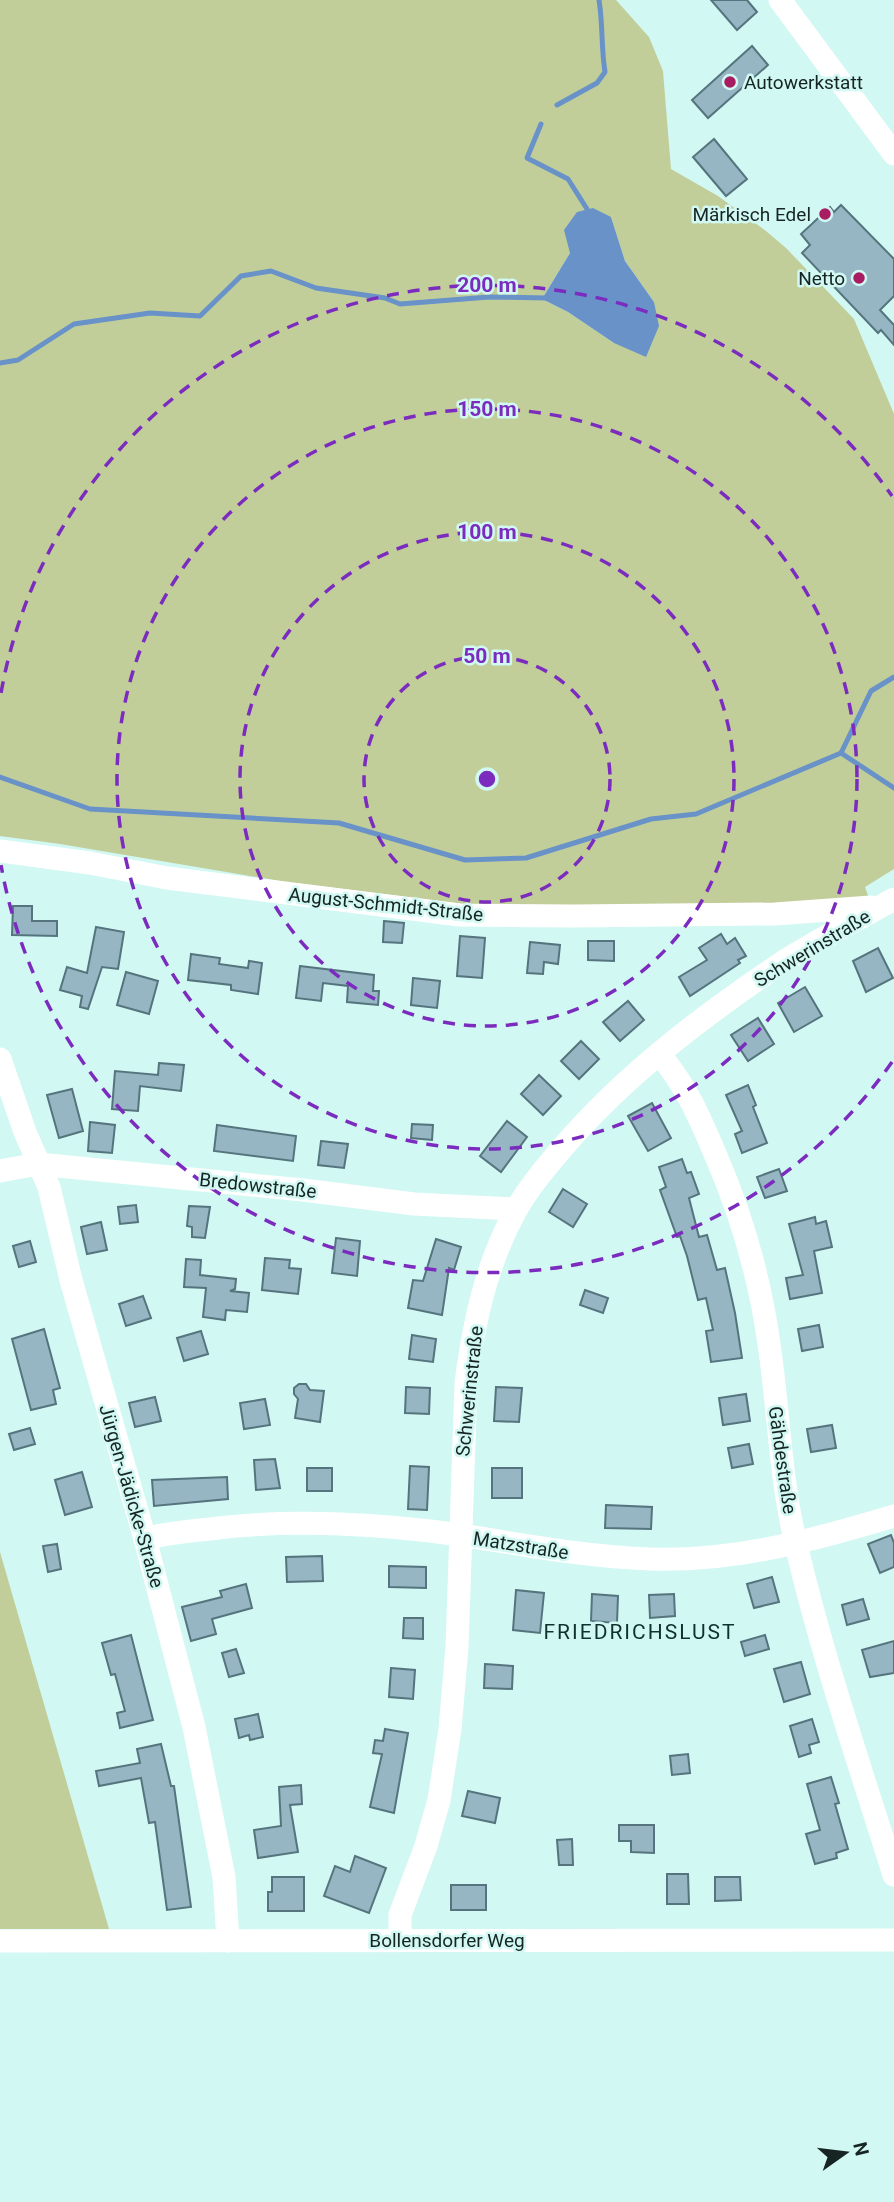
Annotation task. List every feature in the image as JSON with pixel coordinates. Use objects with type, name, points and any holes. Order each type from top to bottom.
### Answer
[{"type":"street","points":[[780,0],[889,138]]},
{"type":"street","name":"August-Schmidt-Straße","points":[[0,851],[90,863],[180,880],[459,915],[775,914],[890,908]]},
{"type":"street","name":"Schwerinstraße","points":[[400,1940],[400,1916],[426,1846],[439,1800],[450,1729],[457,1647],[466,1383],[471,1343],[486,1278],[516,1209],[540,1174],[612,1094],[702,1019],[784,962],[890,908]]},
{"type":"street","name":"Gähdestraße","points":[[659,1055],[679,1077],[708,1135],[748,1244],[759,1286],[769,1345],[782,1463],[796,1544],[823,1647],[894,1875]]},
{"type":"street","name":"Jürgen-Jädicke-Straße","points":[[0,1059],[49,1187],[71,1280],[145,1539],[194,1727],[224,1877],[228,1941]]},
{"type":"street","name":"Bredowstraße","points":[[0,1171],[38,1164],[303,1189],[414,1203],[516,1209]]},
{"type":"street","name":"Matzstraße","points":[[145,1539],[244,1525],[290,1523],[459,1535],[569,1554],[653,1559],[727,1556],[796,1544],[894,1516]]},
{"type":"street","name":"Bollensdorfer Weg","points":[[0,1941],[894,1940]]},
{"type":"green space","points":[[0,0],[616,0],[649,37],[663,71],[671,169],[718,196],[766,231],[786,248],[854,319],[894,414],[894,869],[865,887],[871,904],[546,911],[286,882],[0,836]],"holes":[[[611,217],[625,261],[654,302],[614,343],[568,312],[542,299],[570,253]]]},
{"type":"green space","points":[[0,1552],[109,1929],[0,1929]]},
{"type":"water","points":[[593,208],[611,217],[625,261],[654,302],[659,326],[646,357],[614,343],[568,312],[542,299],[570,253],[564,230],[577,212]]},
{"type":"building","points":[[711,0],[747,0],[757,12],[737,30]]},
{"type":"building","name":"Autowerkstatt","points":[[752,46],[768,65],[708,118],[692,100]]},
{"type":"building","points":[[714,139],[747,179],[726,196],[693,157]]},
{"type":"building","name":"Netto","points":[[841,205],[894,259],[894,296],[880,310],[894,325],[894,345],[881,330],[878,333],[802,253],[810,245],[801,234],[830,207],[834,212]]},
{"type":"building","points":[[13,906],[32,906],[32,921],[57,921],[57,936],[12,935]]},
{"type":"building","points":[[384,921],[404,923],[402,943],[383,942]]},
{"type":"building","points":[[96,927],[124,932],[118,969],[102,967],[88,1009],[80,1007],[82,996],[60,990],[67,967],[87,973]]},
{"type":"building","points":[[721,934],[727,944],[735,938],[746,956],[738,960],[740,963],[690,996],[679,977],[707,960],[699,948]]},
{"type":"building","points":[[460,936],[485,938],[482,978],[457,976]]},
{"type":"building","points":[[588,941],[614,941],[614,961],[588,960]]},
{"type":"building","points":[[530,942],[560,945],[558,964],[544,962],[543,974],[527,973]]},
{"type":"building","points":[[878,948],[893,978],[866,992],[853,961]]},
{"type":"building","points":[[191,954],[220,958],[219,964],[248,968],[249,961],[262,963],[258,994],[231,990],[231,985],[188,980]]},
{"type":"building","points":[[300,966],[374,975],[373,991],[379,991],[378,1005],[347,1002],[348,986],[323,983],[321,1001],[296,998]]},
{"type":"building","points":[[126,972],[158,981],[149,1014],[117,1005]]},
{"type":"building","points":[[413,978],[440,981],[437,1008],[411,1005]]},
{"type":"building","points":[[805,987],[822,1016],[794,1032],[778,1003]]},
{"type":"building","points":[[628,1001],[644,1020],[620,1041],[603,1022]]},
{"type":"building","points":[[758,1018],[774,1044],[748,1061],[731,1035]]},
{"type":"building","points":[[581,1041],[599,1059],[579,1079],[561,1061]]},
{"type":"building","points":[[159,1063],[184,1065],[181,1091],[140,1086],[138,1111],[112,1109],[115,1071],[158,1075]]},
{"type":"building","points":[[539,1075],[561,1096],[543,1115],[521,1094]]},
{"type":"building","points":[[748,1085],[767,1143],[742,1153],[735,1134],[742,1131],[726,1095]]},
{"type":"building","points":[[72,1089],[83,1131],[59,1138],[47,1095]]},
{"type":"building","points":[[652,1103],[671,1138],[648,1151],[628,1116]]},
{"type":"building","points":[[507,1121],[527,1137],[501,1172],[480,1156]]},
{"type":"building","points":[[90,1122],[115,1125],[112,1153],[88,1151]]},
{"type":"building","points":[[412,1124],[433,1125],[432,1140],[411,1138]]},
{"type":"building","points":[[217,1125],[296,1136],[293,1161],[214,1151]]},
{"type":"building","points":[[321,1141],[348,1144],[344,1168],[318,1165]]},
{"type":"building","points":[[682,1159],[687,1173],[691,1172],[699,1194],[689,1198],[699,1237],[707,1235],[717,1270],[725,1268],[742,1358],[711,1362],[706,1331],[713,1330],[706,1298],[698,1300],[687,1256],[660,1190],[666,1187],[659,1167]]},
{"type":"building","points":[[779,1169],[787,1191],[765,1198],[757,1177]]},
{"type":"building","points":[[563,1189],[587,1204],[573,1227],[549,1212]]},
{"type":"building","points":[[136,1205],[138,1222],[120,1224],[118,1207]]},
{"type":"building","points":[[189,1206],[210,1207],[205,1238],[192,1237],[192,1227],[187,1226]]},
{"type":"building","points":[[815,1217],[816,1224],[826,1221],[832,1247],[814,1251],[822,1293],[790,1299],[786,1278],[803,1275],[789,1224]]},
{"type":"building","points":[[101,1222],[107,1250],[87,1254],[81,1227]]},
{"type":"building","points":[[336,1238],[360,1241],[357,1276],[332,1273]]},
{"type":"building","points":[[436,1239],[461,1247],[454,1270],[449,1268],[442,1315],[408,1308],[413,1280],[423,1281]]},
{"type":"building","points":[[30,1241],[36,1262],[19,1267],[13,1246]]},
{"type":"building","points":[[265,1258],[290,1260],[289,1268],[301,1269],[298,1294],[262,1290]]},
{"type":"building","points":[[186,1259],[201,1260],[200,1275],[236,1279],[235,1289],[230,1291],[249,1293],[247,1312],[226,1310],[225,1320],[203,1317],[206,1288],[184,1287]]},
{"type":"building","points":[[585,1290],[608,1298],[603,1313],[580,1305]]},
{"type":"building","points":[[143,1296],[151,1318],[126,1326],[119,1304]]},
{"type":"building","points":[[819,1325],[823,1347],[802,1351],[798,1329]]},
{"type":"building","points":[[44,1329],[60,1388],[53,1390],[56,1404],[31,1410],[12,1339]]},
{"type":"building","points":[[201,1331],[208,1354],[184,1361],[177,1338]]},
{"type":"building","points":[[412,1335],[436,1339],[433,1362],[409,1359]]},
{"type":"building","points":[[299,1384],[306,1384],[310,1390],[324,1391],[320,1422],[295,1418],[298,1399],[294,1388]]},
{"type":"building","points":[[406,1387],[430,1388],[429,1414],[405,1413]]},
{"type":"building","points":[[496,1387],[522,1388],[519,1422],[494,1421]]},
{"type":"building","points":[[746,1394],[750,1421],[723,1425],[719,1398]]},
{"type":"building","points":[[155,1397],[161,1421],[135,1427],[129,1403]]},
{"type":"building","points":[[265,1399],[270,1425],[244,1429],[240,1403]]},
{"type":"building","points":[[832,1425],[836,1448],[811,1452],[807,1429]]},
{"type":"building","points":[[30,1428],[35,1444],[14,1450],[9,1434]]},
{"type":"building","points":[[749,1444],[753,1464],[732,1468],[728,1448]]},
{"type":"building","points":[[275,1459],[280,1488],[256,1490],[254,1460]]},
{"type":"building","points":[[410,1466],[429,1467],[427,1510],[408,1509]]},
{"type":"building","points":[[307,1468],[332,1468],[332,1491],[307,1491]]},
{"type":"building","points":[[492,1468],[522,1468],[522,1498],[492,1498]]},
{"type":"building","points":[[82,1472],[92,1507],[65,1515],[55,1480]]},
{"type":"building","points":[[227,1477],[228,1499],[154,1506],[152,1480]]},
{"type":"building","points":[[606,1505],[652,1507],[651,1529],[605,1528]]},
{"type":"building","points":[[891,1535],[894,1543],[894,1567],[880,1573],[868,1544]]},
{"type":"building","points":[[57,1544],[61,1569],[48,1572],[43,1546]]},
{"type":"building","points":[[322,1556],[323,1581],[287,1582],[286,1557]]},
{"type":"building","points":[[389,1566],[426,1567],[426,1588],[389,1587]]},
{"type":"building","points":[[772,1577],[779,1602],[754,1608],[747,1584]]},
{"type":"building","points":[[246,1584],[252,1608],[212,1619],[216,1634],[191,1641],[182,1607],[222,1597],[220,1591]]},
{"type":"building","points":[[516,1590],[544,1593],[540,1633],[513,1630]]},
{"type":"building","points":[[592,1594],[618,1596],[617,1623],[591,1621]]},
{"type":"building","points":[[674,1594],[675,1616],[650,1618],[649,1595]]},
{"type":"building","points":[[863,1599],[869,1619],[847,1625],[842,1605]]},
{"type":"building","points":[[404,1618],[423,1618],[423,1639],[403,1638]]},
{"type":"building","points":[[131,1635],[153,1720],[120,1728],[117,1713],[125,1711],[115,1674],[111,1675],[102,1643]]},
{"type":"building","points":[[765,1635],[769,1649],[745,1656],[741,1642]]},
{"type":"building","points":[[894,1641],[894,1673],[870,1677],[862,1650]]},
{"type":"building","points":[[236,1649],[244,1673],[229,1677],[222,1653]]},
{"type":"building","points":[[801,1662],[810,1694],[784,1702],[774,1669]]},
{"type":"building","points":[[485,1664],[513,1666],[512,1689],[484,1688]]},
{"type":"building","points":[[391,1668],[415,1670],[413,1699],[389,1697]]},
{"type":"building","points":[[258,1714],[263,1737],[250,1740],[249,1735],[239,1738],[235,1719]]},
{"type":"building","points":[[812,1719],[819,1742],[809,1745],[811,1753],[799,1757],[790,1726]]},
{"type":"building","points":[[385,1729],[408,1733],[394,1813],[370,1807],[382,1754],[373,1753],[375,1740],[383,1741]]},
{"type":"building","points":[[161,1744],[171,1786],[174,1786],[191,1907],[167,1910],[155,1822],[149,1823],[141,1778],[99,1786],[96,1771],[140,1763],[137,1749]]},
{"type":"building","points":[[688,1754],[690,1773],[672,1775],[670,1756]]},
{"type":"building","points":[[831,1777],[839,1803],[835,1804],[848,1849],[836,1853],[837,1858],[815,1864],[806,1834],[820,1830],[807,1784]]},
{"type":"building","points":[[301,1785],[302,1804],[290,1805],[298,1852],[258,1858],[254,1830],[281,1826],[279,1787]]},
{"type":"building","points":[[468,1791],[500,1798],[495,1823],[462,1816]]},
{"type":"building","points":[[619,1825],[654,1825],[654,1853],[631,1852],[631,1841],[619,1841]]},
{"type":"building","points":[[572,1839],[573,1865],[559,1865],[557,1840]]},
{"type":"building","points":[[355,1856],[386,1868],[369,1913],[324,1896],[335,1866],[350,1872]]},
{"type":"building","points":[[667,1874],[688,1874],[689,1904],[667,1904]]},
{"type":"building","points":[[272,1877],[304,1877],[304,1911],[268,1911],[268,1892],[272,1892]]},
{"type":"building","points":[[715,1877],[740,1877],[741,1900],[715,1901]]},
{"type":"building","points":[[451,1885],[486,1885],[486,1910],[451,1910]]},
{"type":"waterway","points":[[557,105],[597,83],[605,72],[599,0]]},
{"type":"waterway","points":[[541,124],[527,158],[568,179],[587,209],[587,215]]},
{"type":"waterway","points":[[0,363],[18,360],[74,324],[150,313],[200,316],[241,276],[271,271],[316,288],[385,298],[400,304],[489,297],[548,298]]},
{"type":"waterway","points":[[0,777],[90,809],[339,823],[465,860],[526,858],[651,819],[696,814],[841,753],[871,691],[894,677]]},
{"type":"waterway","points":[[841,753],[894,788]]},
{"type":"place","name":"Autowerkstatt","points":[[730,82]]},
{"type":"place","name":"Märkisch Edel","points":[[825,214]]},
{"type":"place","name":"Netto","points":[[859,278]]},
{"type":"district","name":"FRIEDRICHSLUST","points":[[640,1632]]}]
